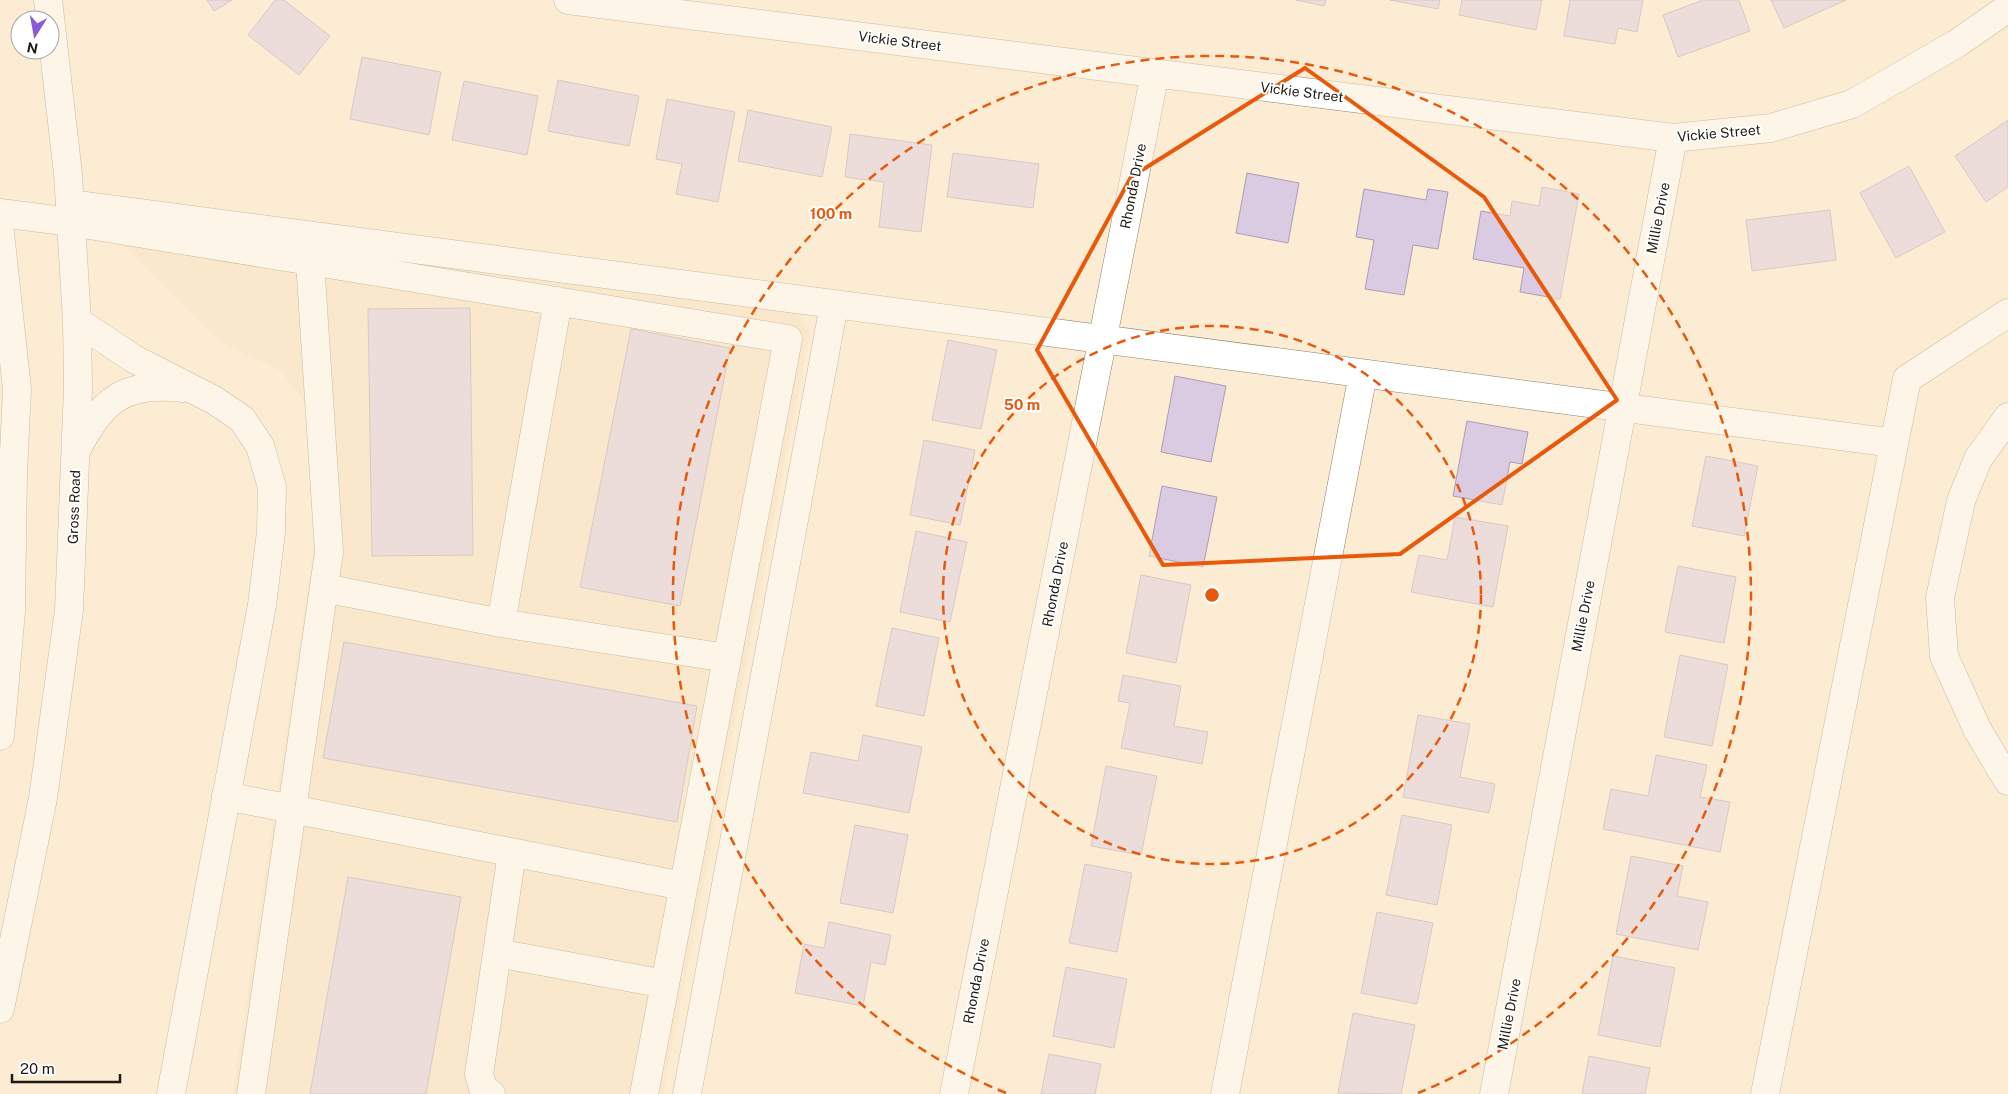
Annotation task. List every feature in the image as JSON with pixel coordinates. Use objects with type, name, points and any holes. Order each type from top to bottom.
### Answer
[{"type":"street","name":"Gross Road","points":[[0,1010],[43,798],[68,619],[78,388],[77,322],[70,213],[48,0]]},
{"type":"street","name":"Vickie Street","points":[[568,0],[1673,138],[1771,128],[1852,104],[1956,44],[2008,8]]},
{"type":"street","name":"Rhonda Drive","points":[[954,1094],[1155,73]]},
{"type":"street","name":"Millie Drive","points":[[1494,1094],[1673,138]]},
{"type":"street","points":[[0,213],[70,213],[834,305],[1894,443]]},
{"type":"street","points":[[70,213],[310,261],[788,338],[644,1094]]},
{"type":"street","points":[[0,233],[3,287],[16,389],[7,465],[12,611],[0,736]]},
{"type":"street","points":[[251,1094],[329,552],[310,261]]},
{"type":"street","points":[[501,623],[558,301]]},
{"type":"street","points":[[687,1094],[834,305]]},
{"type":"street","points":[[1765,1094],[1906,379],[2008,313]]},
{"type":"street","points":[[77,322],[134,359],[214,400],[242,419],[260,446],[272,487],[271,532],[262,605],[171,1094]]},
{"type":"street","points":[[1225,1094],[1363,374]]},
{"type":"street","points":[[76,450],[89,425],[109,402],[141,388],[166,386],[190,388]]},
{"type":"street","points":[[2008,417],[1978,459],[1961,501],[1940,598],[1944,656],[1978,729],[2008,781]]},
{"type":"street","points":[[324,588],[501,623],[727,658]]},
{"type":"street","points":[[226,796],[683,886]]},
{"type":"street","points":[[490,1094],[484,1088],[479,1074],[512,853]]},
{"type":"street","points":[[497,953],[665,984]]},
{"type":"highlighted area","points":[[1305,68],[1484,197],[1617,400],[1400,554],[1163,565],[1037,350],[1131,177]]},
{"type":"shaded area","points":[[109,232],[713,295],[798,314],[810,332],[663,1094],[233,1094],[325,470],[305,403],[281,371],[218,341]]},
{"type":"building","points":[[207,0],[232,0],[214,11]]},
{"type":"building","points":[[275,0],[284,0],[330,36],[299,75],[248,35]]},
{"type":"building","points":[[1296,0],[1326,0],[1324,6]]},
{"type":"building","points":[[1390,0],[1440,0],[1438,9]]},
{"type":"building","points":[[1462,0],[1542,0],[1536,30],[1459,15]]},
{"type":"building","points":[[1570,0],[1643,0],[1637,32],[1618,28],[1615,44],[1564,36]]},
{"type":"building","points":[[1703,0],[1739,0],[1750,31],[1678,57],[1663,15]]},
{"type":"building","points":[[1771,0],[1846,0],[1784,28]]},
{"type":"building","points":[[362,57],[441,72],[429,135],[350,119]]},
{"type":"building","points":[[558,80],[639,96],[629,146],[548,131]]},
{"type":"building","points":[[464,81],[538,96],[527,155],[452,140]]},
{"type":"building","points":[[667,99],[735,112],[718,202],[676,194],[682,164],[656,159]]},
{"type":"building","points":[[748,110],[832,127],[822,177],[738,161]]},
{"type":"building","points":[[2008,120],[2008,187],[1986,202],[1955,156]]},
{"type":"building","points":[[850,134],[932,145],[921,232],[879,227],[884,182],[845,177]]},
{"type":"building","points":[[953,153],[1039,164],[1033,208],[947,197]]},
{"type":"building","points":[[1909,166],[1945,232],[1896,258],[1860,193]]},
{"type":"building","points":[[1247,173],[1299,183],[1288,243],[1236,233]]},
{"type":"building","points":[[1542,187],[1579,194],[1560,299],[1520,292],[1524,268],[1473,259],[1481,211],[1510,216],[1512,201],[1539,206]]},
{"type":"building","points":[[1364,189],[1426,200],[1428,189],[1448,192],[1438,249],[1413,245],[1404,295],[1365,289],[1374,240],[1356,237]]},
{"type":"building","points":[[1830,210],[1836,260],[1752,271],[1746,220]]},
{"type":"building","points":[[470,308],[473,555],[372,556],[368,309]]},
{"type":"building","points":[[631,329],[730,348],[680,606],[580,587]]},
{"type":"building","points":[[948,340],[997,350],[981,429],[932,420]]},
{"type":"building","points":[[1175,376],[1226,386],[1211,462],[1161,452]]},
{"type":"building","points":[[1467,421],[1528,432],[1522,464],[1510,462],[1502,505],[1453,496]]},
{"type":"building","points":[[924,440],[975,450],[960,525],[910,515]]},
{"type":"building","points":[[1706,456],[1758,466],[1744,536],[1692,526]]},
{"type":"building","points":[[1162,486],[1217,497],[1203,567],[1149,556]]},
{"type":"building","points":[[1455,517],[1508,526],[1493,607],[1411,592],[1419,555],[1447,560]]},
{"type":"building","points":[[916,531],[967,542],[950,622],[900,612]]},
{"type":"building","points":[[1678,566],[1736,577],[1724,643],[1665,632]]},
{"type":"building","points":[[1141,575],[1191,585],[1176,663],[1126,653]]},
{"type":"building","points":[[892,628],[939,638],[924,716],[876,706]]},
{"type":"building","points":[[344,642],[697,706],[677,822],[323,758]]},
{"type":"building","points":[[1680,655],[1728,665],[1712,746],[1664,737]]},
{"type":"building","points":[[1123,675],[1181,686],[1174,726],[1208,732],[1202,764],[1121,748],[1130,703],[1118,701]]},
{"type":"building","points":[[1418,715],[1470,724],[1460,777],[1495,784],[1489,813],[1403,797]]},
{"type":"building","points":[[863,735],[922,747],[909,813],[803,793],[811,752],[858,761]]},
{"type":"building","points":[[1656,755],[1707,765],[1700,797],[1730,802],[1720,852],[1603,829],[1611,789],[1648,796]]},
{"type":"building","points":[[1106,766],[1157,776],[1141,855],[1091,846]]},
{"type":"building","points":[[1402,815],[1452,825],[1437,905],[1386,895]]},
{"type":"building","points":[[855,825],[908,835],[893,913],[840,903]]},
{"type":"building","points":[[1631,856],[1683,866],[1677,896],[1708,902],[1698,950],[1616,934]]},
{"type":"building","points":[[1085,864],[1132,873],[1117,952],[1069,943]]},
{"type":"building","points":[[348,877],[461,897],[426,1094],[310,1094]]},
{"type":"building","points":[[1377,912],[1433,923],[1417,1004],[1361,993]]},
{"type":"building","points":[[829,922],[891,935],[885,965],[871,962],[863,1006],[795,993],[804,944],[824,948]]},
{"type":"building","points":[[1613,956],[1675,968],[1660,1047],[1598,1035]]},
{"type":"building","points":[[1066,967],[1127,979],[1114,1048],[1053,1036]]},
{"type":"building","points":[[1353,1013],[1415,1025],[1401,1094],[1338,1093]]},
{"type":"building","points":[[1049,1054],[1101,1064],[1095,1094],[1041,1094]]},
{"type":"building","points":[[1589,1056],[1650,1068],[1645,1094],[1582,1094]]}]
